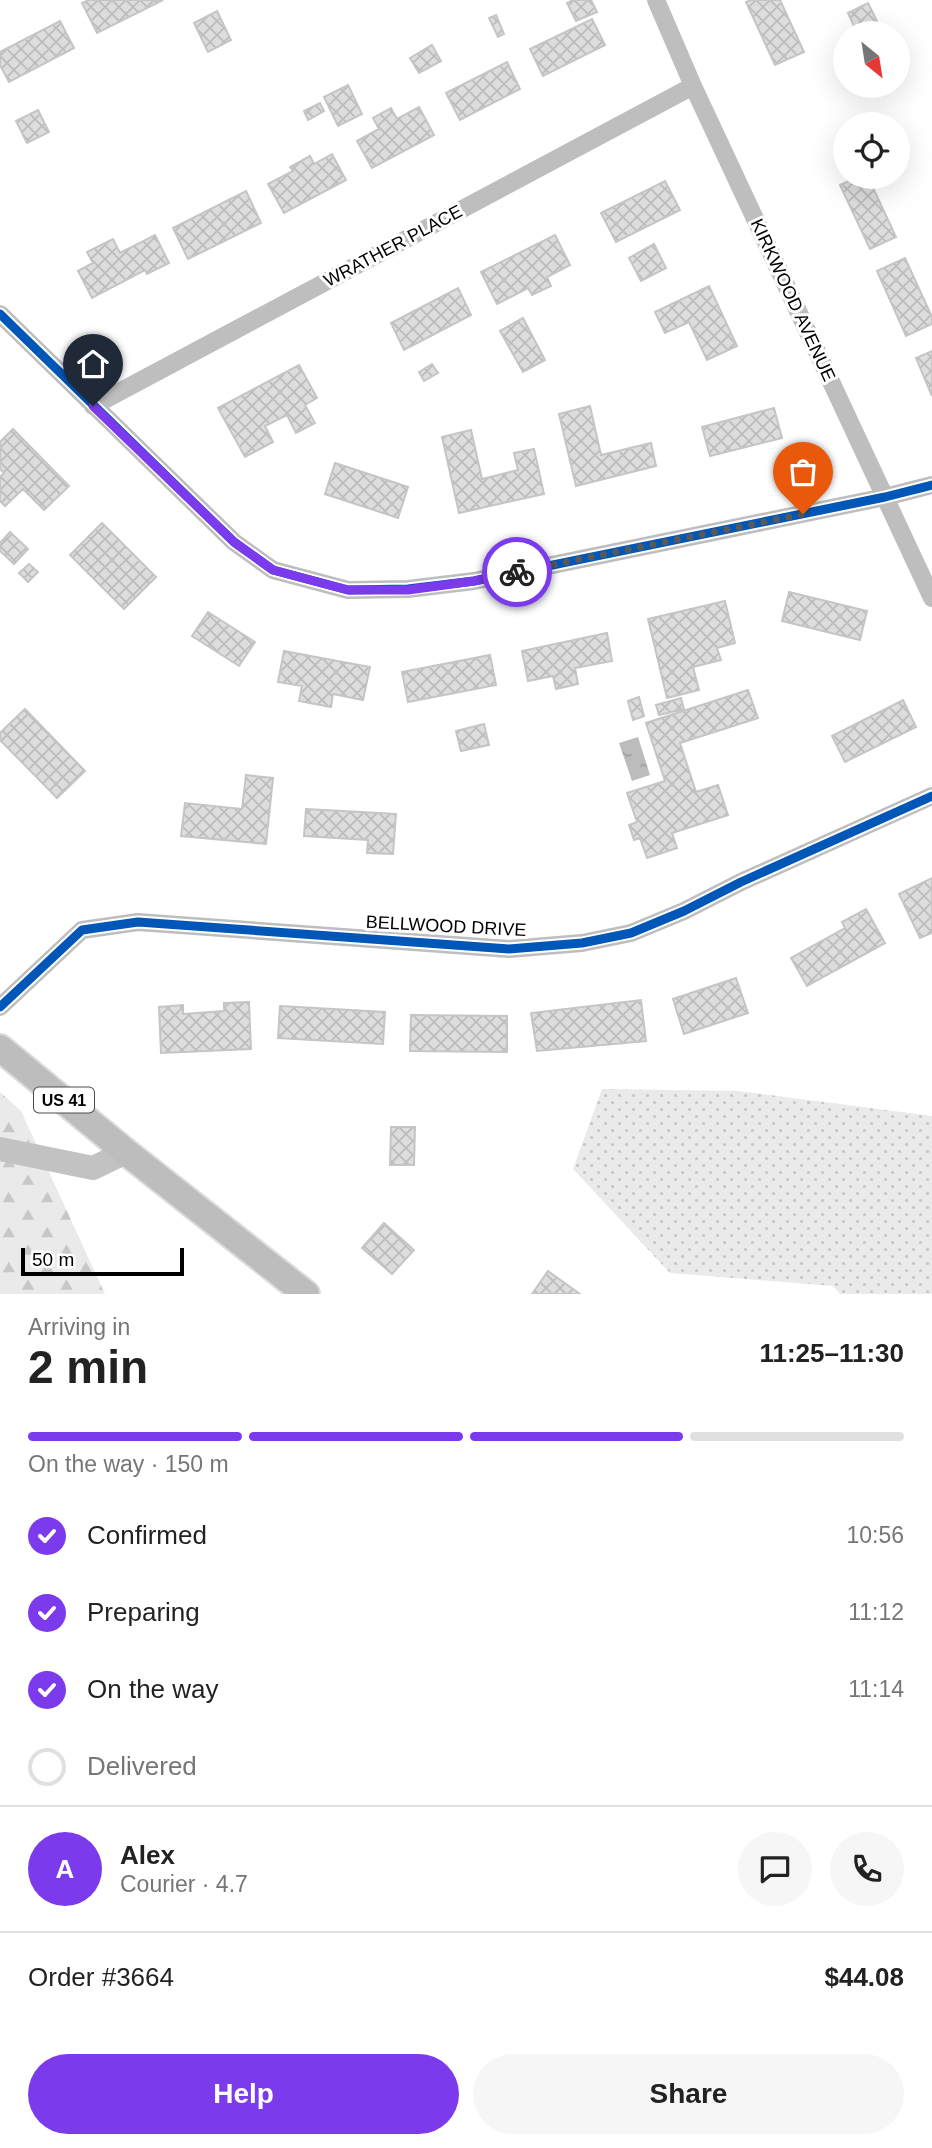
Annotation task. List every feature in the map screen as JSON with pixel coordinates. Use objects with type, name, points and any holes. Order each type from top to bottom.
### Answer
[{"type":"main road","name":"US 41","points":[[0,1048],[126,1152],[306,1294]]},
{"type":"main road","points":[[0,1149],[93,1168],[126,1152]]},
{"type":"street","name":"KIRKWOOD AVENUE","points":[[656,0],[693,86],[932,598]]},
{"type":"street","name":"WRATHER PLACE","points":[[93,406],[693,86]]},
{"type":"street","points":[[0,314],[234,542],[273,570],[348,590],[408,590],[474,581],[885,497],[932,485]]},
{"type":"street","name":"BELLWOOD DRIVE","points":[[0,1006],[82,930],[138,922],[509,949],[582,943],[631,933],[932,796]]},
{"type":"green space","points":[[602,1089],[738,1091],[932,1116],[932,1294],[840,1294],[833,1286],[670,1273],[573,1169]]},
{"type":"green space","points":[[0,1092],[21,1111],[105,1294],[0,1294]]},
{"type":"water","points":[[638,737],[650,775],[632,781],[619,743]]},
{"type":"building","points":[[89,0],[163,0],[97,33],[82,3]]},
{"type":"building","points":[[573,0],[591,0],[597,12],[576,21],[567,3]]},
{"type":"building","points":[[780,0],[804,52],[775,65],[746,2]]},
{"type":"building","points":[[868,3],[877,21],[852,21],[848,13]]},
{"type":"building","points":[[217,11],[231,40],[208,52],[194,23]]},
{"type":"building","points":[[496,15],[504,34],[498,37],[489,18]]},
{"type":"building","points":[[592,19],[605,45],[543,76],[530,49]]},
{"type":"building","points":[[60,21],[74,48],[9,82],[0,65],[0,52]]},
{"type":"building","points":[[432,45],[441,61],[419,73],[410,58]]},
{"type":"building","points":[[507,62],[520,89],[460,120],[446,93]]},
{"type":"building","points":[[348,85],[362,114],[338,126],[324,97]]},
{"type":"building","points":[[320,103],[324,111],[308,120],[304,111]]},
{"type":"building","points":[[419,107],[434,135],[372,168],[357,141],[379,129],[373,118],[391,108],[397,119]]},
{"type":"building","points":[[38,110],[49,132],[27,143],[16,121]]},
{"type":"building","points":[[332,154],[346,180],[284,213],[268,184],[293,171],[290,167],[310,156],[314,164]]},
{"type":"building","points":[[665,181],[680,210],[616,242],[601,213]]},
{"type":"building","points":[[842,189],[874,189],[896,237],[870,249]]},
{"type":"building","points":[[246,191],[261,223],[188,259],[173,228]]},
{"type":"building","points":[[155,235],[169,263],[147,274],[145,270],[92,298],[78,271],[93,263],[87,252],[113,239],[120,253]]},
{"type":"building","points":[[555,235],[570,265],[547,277],[551,286],[532,295],[528,288],[497,304],[481,272]]},
{"type":"building","points":[[654,244],[666,268],[641,281],[629,258]]},
{"type":"building","points":[[905,258],[932,317],[932,324],[906,336],[877,271]]},
{"type":"building","points":[[709,286],[737,346],[707,360],[689,322],[665,333],[655,312]]},
{"type":"building","points":[[458,288],[471,315],[404,350],[391,323]]},
{"type":"building","points":[[523,318],[545,360],[523,372],[500,331]]},
{"type":"building","points":[[932,351],[932,396],[916,358]]},
{"type":"building","points":[[432,364],[438,373],[424,381],[419,372]]},
{"type":"building","points":[[299,365],[317,398],[305,405],[315,423],[296,433],[287,415],[265,426],[273,442],[245,457],[218,408]]},
{"type":"building","points":[[590,406],[601,455],[651,443],[656,466],[576,486],[559,414]]},
{"type":"building","points":[[774,408],[782,438],[710,456],[702,427]]},
{"type":"building","points":[[13,429],[69,486],[44,510],[23,489],[5,506],[0,501],[0,477],[4,473],[0,469],[0,442]]},
{"type":"building","points":[[471,430],[482,479],[518,470],[514,453],[534,449],[544,494],[459,513],[442,437]]},
{"type":"building","points":[[335,463],[408,487],[398,518],[325,494]]},
{"type":"building","points":[[102,523],[156,577],[124,609],[70,555]]},
{"type":"building","points":[[10,532],[28,549],[14,564],[0,551],[0,543]]},
{"type":"building","points":[[29,564],[38,572],[28,582],[19,573]]},
{"type":"building","points":[[789,592],[867,611],[860,640],[782,621]]},
{"type":"building","points":[[725,601],[735,643],[717,648],[721,660],[693,667],[699,690],[667,698],[648,619]]},
{"type":"building","points":[[208,612],[255,642],[239,666],[192,636]]},
{"type":"building","points":[[607,633],[612,661],[575,668],[578,684],[556,689],[553,676],[528,681],[522,651]]},
{"type":"building","points":[[284,651],[370,667],[363,700],[333,694],[331,707],[299,701],[302,686],[278,682]]},
{"type":"building","points":[[490,655],[496,685],[408,702],[402,672]]},
{"type":"building","points":[[748,690],[758,718],[680,743],[696,792],[718,785],[728,815],[672,833],[677,848],[647,858],[640,838],[634,840],[629,825],[637,822],[627,793],[665,781],[646,723]]},
{"type":"building","points":[[639,697],[644,716],[633,720],[628,701]]},
{"type":"building","points":[[681,698],[684,709],[659,715],[656,705]]},
{"type":"building","points":[[903,700],[916,727],[845,762],[832,736]]},
{"type":"building","points":[[25,709],[85,771],[57,798],[0,740],[0,733]]},
{"type":"building","points":[[484,724],[489,745],[461,751],[456,731]]},
{"type":"building","points":[[246,775],[273,778],[266,844],[181,836],[185,803],[242,809]]},
{"type":"building","points":[[306,809],[396,814],[393,854],[367,853],[368,840],[304,836]]},
{"type":"building","points":[[932,878],[932,933],[920,938],[899,894]]},
{"type":"building","points":[[866,909],[885,943],[807,986],[791,958],[845,928],[842,922]]},
{"type":"building","points":[[736,978],[748,1013],[684,1034],[673,999]]},
{"type":"building","points":[[641,1000],[646,1041],[537,1051],[531,1013]]},
{"type":"building","points":[[249,1002],[251,1049],[161,1053],[159,1007],[183,1005],[183,1014],[224,1011],[224,1003]]},
{"type":"building","points":[[280,1006],[385,1012],[383,1044],[278,1038]]},
{"type":"building","points":[[411,1015],[507,1016],[507,1052],[410,1051]]},
{"type":"building","points":[[391,1127],[415,1127],[414,1165],[390,1165]]},
{"type":"building","points":[[384,1223],[414,1250],[392,1274],[362,1248]]},
{"type":"building","points":[[548,1271],[580,1294],[532,1294]]},
{"type":"cycle path","points":[[0,314],[234,542],[273,570],[348,590],[408,589],[474,581],[885,497],[932,485]]},
{"type":"cycle path","points":[[0,1007],[82,930],[138,922],[509,949],[582,943],[631,933],[932,796]]},
{"type":"way so far","points":[[517,572],[803,514]]},
{"type":"route","points":[[93,406],[234,542],[273,570],[348,590],[408,590],[517,572]]}]
